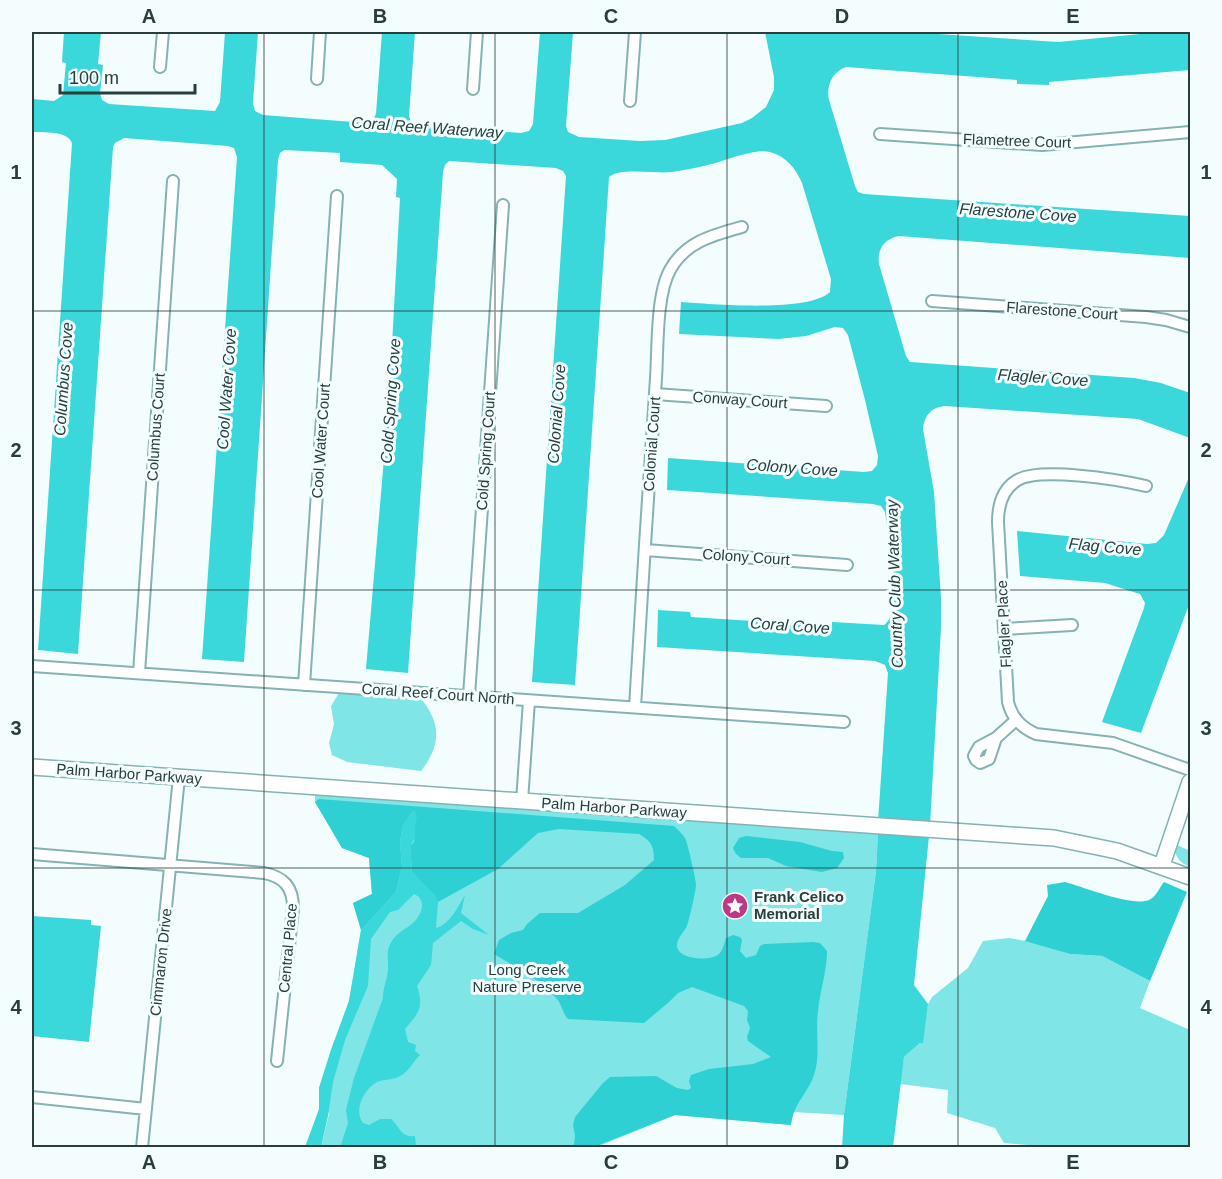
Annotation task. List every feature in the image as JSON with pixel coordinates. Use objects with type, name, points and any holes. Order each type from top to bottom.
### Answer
[{"type":"street","points":[[160,68],[163,32]]},
{"type":"street","points":[[317,79],[321,32]]},
{"type":"street","points":[[473,88],[477,32]]},
{"type":"street","points":[[630,101],[634,32]]},
{"type":"street","name":"Flametree Court","points":[[880,134],[1042,145],[1191,132]]},
{"type":"street","name":"Columbus Court","points":[[139,673],[173,181]]},
{"type":"street","name":"Cool Water Court","points":[[304,685],[337,196]]},
{"type":"street","name":"Cold Spring Court","points":[[469,696],[503,205]]},
{"type":"street","name":"Colonial Court","points":[[635,707],[664,286],[670,269],[681,254],[696,243],[742,227]]},
{"type":"street","name":"Flarestone Court","points":[[932,301],[1146,317],[1191,327]]},
{"type":"street","name":"Conway Court","points":[[655,394],[826,406]]},
{"type":"street","name":"Flagler Place","points":[[1016,720],[1007,697],[998,515],[1000,501],[1011,484],[1022,478],[1041,475],[1119,480],[1146,486]]},
{"type":"street","name":"Colony Court","points":[[645,550],[847,565]]},
{"type":"street","points":[[1004,629],[1072,625]]},
{"type":"street","name":"Coral Reef Court North","points":[[32,666],[844,722]]},
{"type":"street","points":[[522,801],[529,701]]},
{"type":"street","points":[[996,738],[1016,720],[1026,729],[1040,735],[1113,743],[1191,770]]},
{"type":"street","name":"Palm Harbor Parkway","points":[[32,767],[1024,836],[1075,841],[1118,851],[1191,877]]},
{"type":"street","name":"Cimmaron Drive","points":[[142,1148],[179,777]]},
{"type":"street","points":[[1162,865],[1191,782]]},
{"type":"street","name":"Central Place","points":[[32,855],[171,864],[279,877],[290,888],[293,897],[293,915],[278,1061]]},
{"type":"street","points":[[32,1097],[146,1109]]},
{"type":"green space","points":[[339,693],[420,697],[432,716],[436,734],[433,752],[421,771],[347,762],[332,755],[329,743],[334,724],[331,706]]},
{"type":"green space","name":"Long Creek Nature Preserve","points":[[315,794],[878,833],[876,871],[844,1115],[793,1112],[791,1125],[675,1115],[594,1148],[410,1147],[349,1122],[340,1147],[321,1147],[329,1114],[319,1088],[349,1001],[361,930],[353,903],[372,894],[369,858],[342,848],[315,802]]},
{"type":"green space","points":[[1175,844],[1190,851],[1190,867],[1178,858]]},
{"type":"green space","points":[[1009,938],[1037,943],[1070,954],[1102,956],[1150,981],[1140,1008],[1190,1030],[1190,1147],[1065,1148],[1004,1143],[995,1128],[947,1113],[948,1090],[900,1084],[904,1057],[922,1043],[928,1004],[932,997],[968,968],[983,941]]},
{"type":"shaded area","points":[[319,799],[674,826],[686,840],[696,885],[687,926],[678,941],[677,947],[683,955],[702,959],[714,957],[721,952],[726,938],[733,935],[742,940],[740,951],[746,958],[756,955],[760,946],[764,944],[813,942],[820,943],[827,951],[818,1011],[816,1067],[811,1082],[795,1110],[791,1125],[675,1115],[594,1147],[572,1147],[575,1136],[573,1125],[575,1117],[610,1077],[656,1076],[677,1088],[688,1090],[691,1088],[689,1081],[691,1075],[709,1069],[753,1064],[771,1057],[748,1041],[750,1028],[747,1020],[748,1011],[744,1006],[692,987],[678,993],[644,1023],[568,1019],[557,999],[543,986],[494,954],[499,940],[511,933],[523,930],[540,913],[578,913],[625,885],[654,860],[651,844],[639,834],[559,829],[538,833],[498,869],[438,902],[412,872],[410,846],[414,842],[415,823],[403,824],[400,842],[402,866],[396,892],[361,930],[353,903],[372,894],[369,858],[342,848],[315,802]]},
{"type":"shaded area","points":[[746,836],[800,842],[843,852],[844,858],[837,868],[822,872],[786,866],[768,858],[741,858],[733,848],[739,838]]},
{"type":"shaded area","points":[[1065,882],[1131,901],[1151,899],[1164,882],[1187,892],[1150,981],[1102,956],[1070,954],[1025,941],[1048,896],[1047,885]]},
{"type":"water","points":[[64,32],[101,32],[98,64],[103,65],[100,93],[102,100],[109,104],[215,111],[220,102],[225,32],[258,32],[253,103],[255,111],[263,115],[366,123],[373,120],[376,114],[382,32],[415,32],[409,116],[411,122],[419,126],[521,133],[529,131],[533,124],[540,32],[573,32],[566,126],[568,132],[579,137],[640,141],[665,140],[742,123],[766,107],[774,90],[774,77],[765,32],[907,32],[1058,42],[1161,32],[1190,32],[1190,70],[1049,82],[1049,85],[1017,84],[1017,80],[846,67],[837,72],[831,80],[828,95],[858,192],[1190,216],[1190,258],[899,236],[886,242],[880,249],[879,264],[906,356],[910,362],[1134,378],[1161,383],[1190,393],[1190,438],[1138,419],[945,406],[936,408],[930,413],[923,429],[934,492],[941,628],[930,826],[878,822],[888,673],[885,665],[875,661],[657,647],[658,610],[690,612],[691,617],[832,626],[832,622],[884,625],[890,617],[893,604],[894,572],[885,512],[881,506],[667,490],[668,458],[864,472],[872,471],[877,465],[878,456],[865,400],[848,335],[843,328],[835,327],[806,336],[779,339],[679,334],[681,302],[781,305],[819,299],[830,292],[831,279],[797,173],[781,157],[763,151],[672,172],[621,172],[609,177],[575,685],[532,682],[566,176],[563,171],[556,168],[449,161],[443,172],[408,673],[366,669],[389,400],[400,198],[396,197],[397,179],[382,165],[340,162],[340,153],[284,150],[280,153],[278,160],[244,662],[202,659],[237,157],[234,148],[228,146],[124,138],[115,143],[113,147],[78,654],[38,650],[72,143],[60,134],[32,132],[32,99],[54,101],[63,95],[66,63],[62,62]]},
{"type":"water","name":"Flag Cove","points":[[1190,475],[1190,602],[1141,733],[1102,722],[1144,608],[1145,603],[1140,594],[1105,583],[1020,576],[1017,531],[1156,543],[1164,535]]},
{"type":"water","points":[[412,811],[415,811],[417,817],[414,839],[410,846],[412,872],[438,902],[436,928],[449,919],[465,895],[461,913],[489,935],[461,921],[433,943],[431,965],[417,986],[420,999],[419,1009],[405,1029],[408,1042],[416,1045],[415,1051],[420,1055],[403,1074],[372,1085],[361,1100],[359,1112],[363,1123],[369,1125],[380,1119],[391,1119],[404,1134],[415,1136],[416,1147],[340,1147],[348,1123],[346,1110],[354,1078],[383,998],[389,947],[397,935],[418,917],[422,902],[414,894],[398,910],[390,912],[371,939],[368,986],[345,1040],[333,1082],[321,1147],[305,1147],[319,1109],[319,1088],[349,1001],[361,930],[396,892],[402,866],[400,842],[403,824]]},
{"type":"water","points":[[878,833],[929,836],[914,985],[928,1004],[923,1043],[904,1057],[893,1147],[842,1148],[844,1115],[876,871]]},
{"type":"water","points":[[32,916],[91,920],[91,925],[101,926],[89,1042],[32,1036]]},
{"type":"place","name":"Frank Celico Memorial","points":[[735,906]]},
{"type":"water label","name":"Coral Reef Waterway","points":[[427,127]]},
{"type":"water label","name":"Flarestone Cove","points":[[1018,212]]},
{"type":"water label","name":"Flagler Cove","points":[[1043,377]]},
{"type":"water label","name":"Columbus Cove","points":[[63,379]]},
{"type":"water label","name":"Cool Water Cove","points":[[226,389]]},
{"type":"water label","name":"Cold Spring Cove","points":[[390,401]]},
{"type":"water label","name":"Colonial Cove","points":[[556,414]]},
{"type":"water label","name":"Colony Cove","points":[[792,467]]},
{"type":"water label","name":"Country Club Waterway","points":[[894,584]]},
{"type":"water label","name":"Coral Cove","points":[[790,625]]}]
